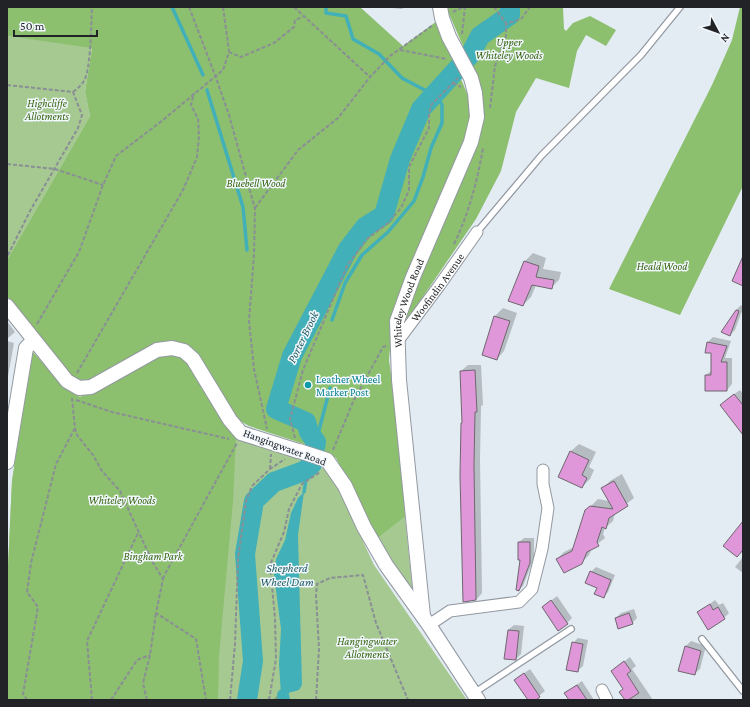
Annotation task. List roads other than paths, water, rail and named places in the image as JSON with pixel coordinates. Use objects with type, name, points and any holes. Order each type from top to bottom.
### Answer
[{"type":"street","name":"Whiteley Wood Road","points":[[426,621],[397,342],[397,321],[402,305],[472,142],[476,117],[475,99],[471,78],[461,64],[441,13]]},
{"type":"street","name":"Woofindin Avenue","points":[[397,342],[439,286],[476,232]]},
{"type":"street","points":[[7,306],[31,338],[26,348],[9,429],[7,462]]},
{"type":"street","name":"Hangingwater Road","points":[[31,338],[67,382],[70,390],[91,387],[157,350],[172,348],[184,351],[193,359],[230,420],[241,433],[328,460],[345,486],[364,527],[386,565],[426,621],[476,696]]},
{"type":"street","points":[[426,621],[450,611],[519,602],[532,589],[542,550],[548,508],[543,484],[543,470]]},
{"type":"street","points":[[602,690],[608,700]]},
{"type":"lane","points":[[476,232],[541,156],[641,54],[680,7]]},
{"type":"lane","points":[[476,696],[571,629]]},
{"type":"lane","points":[[702,639],[743,691]]},
{"type":"water","name":"Shepherd Wheel Dam","points":[[304,492],[298,535],[302,685],[299,690],[281,695],[279,664],[281,629],[274,575],[276,559],[285,540],[291,513],[298,498]]},
{"type":"waterway","points":[[172,7],[203,75]]},
{"type":"waterway","points":[[326,7],[326,13],[346,16],[353,39],[379,54],[402,78],[434,95]]},
{"type":"waterway","name":"Porter Brook","points":[[247,700],[253,661],[245,554],[254,501],[274,482],[304,471],[312,464],[316,442],[309,432],[306,422],[276,409],[292,356],[348,249],[365,227],[384,215],[400,159],[421,109],[470,55],[480,36],[510,15],[510,7]]},
{"type":"waterway","points":[[207,90],[243,207],[247,250]]},
{"type":"waterway","points":[[332,320],[345,283],[362,255],[388,232],[414,201],[423,177],[431,148],[442,123],[442,105],[436,93]]},
{"type":"waterway","points":[[316,442],[330,388]]},
{"type":"waterway","points":[[306,449],[309,432]]},
{"type":"waterway","points":[[290,476],[303,463],[304,457]]},
{"type":"waterway","points":[[304,492],[308,467]]},
{"type":"waterway","points":[[283,695],[284,700]]},
{"type":"place","name":"Leather Wheel Marker Post","points":[[308,385]]},
{"type":"park label","name":"Upper Whiteley Woods","points":[[509,48]]},
{"type":"park label","name":"Highcliffe Allotments","points":[[47,109]]},
{"type":"park label","name":"Bluebell Wood","points":[[256,183]]},
{"type":"park label","name":"Heald Wood","points":[[662,266]]},
{"type":"park label","name":"Whiteley Woods","points":[[122,500]]},
{"type":"park label","name":"Bingham Park","points":[[153,556]]},
{"type":"park label","name":"Hangingwater Allotments","points":[[367,647]]}]
